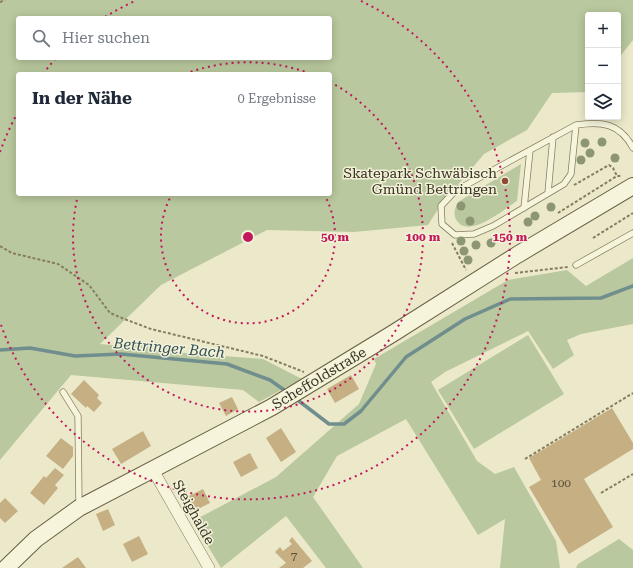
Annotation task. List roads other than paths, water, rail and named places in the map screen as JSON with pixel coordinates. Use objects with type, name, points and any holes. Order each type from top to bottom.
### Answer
[{"type":"main road","name":"Scheffoldstraße","points":[[6,568],[36,539],[79,508],[272,407],[303,389],[517,255],[633,186]]},
{"type":"street","name":"Steighalde","points":[[153,470],[209,568]]},
{"type":"lane","points":[[576,125],[571,174],[564,184],[493,226],[474,234],[455,235],[442,224],[441,206],[455,192],[576,125],[594,122],[617,129],[633,148]]},
{"type":"lane","points":[[548,194],[553,137]]},
{"type":"lane","points":[[524,208],[530,150]]},
{"type":"lane","points":[[576,266],[633,233]]},
{"type":"lane","points":[[63,392],[78,416],[79,508]]},
{"type":"waterway","name":"Bettringer Bach","points":[[295,398],[329,424],[344,424],[361,411],[406,357],[465,319],[510,299],[601,298],[633,286]]},
{"type":"waterway","name":"Bettringer Bach","points":[[0,350],[30,348],[75,356],[121,354],[227,364],[270,380],[287,392]]},
{"type":"place","name":"Skatepark Schwäbisch Gmünd Bettringen","points":[[505,181]]}]
